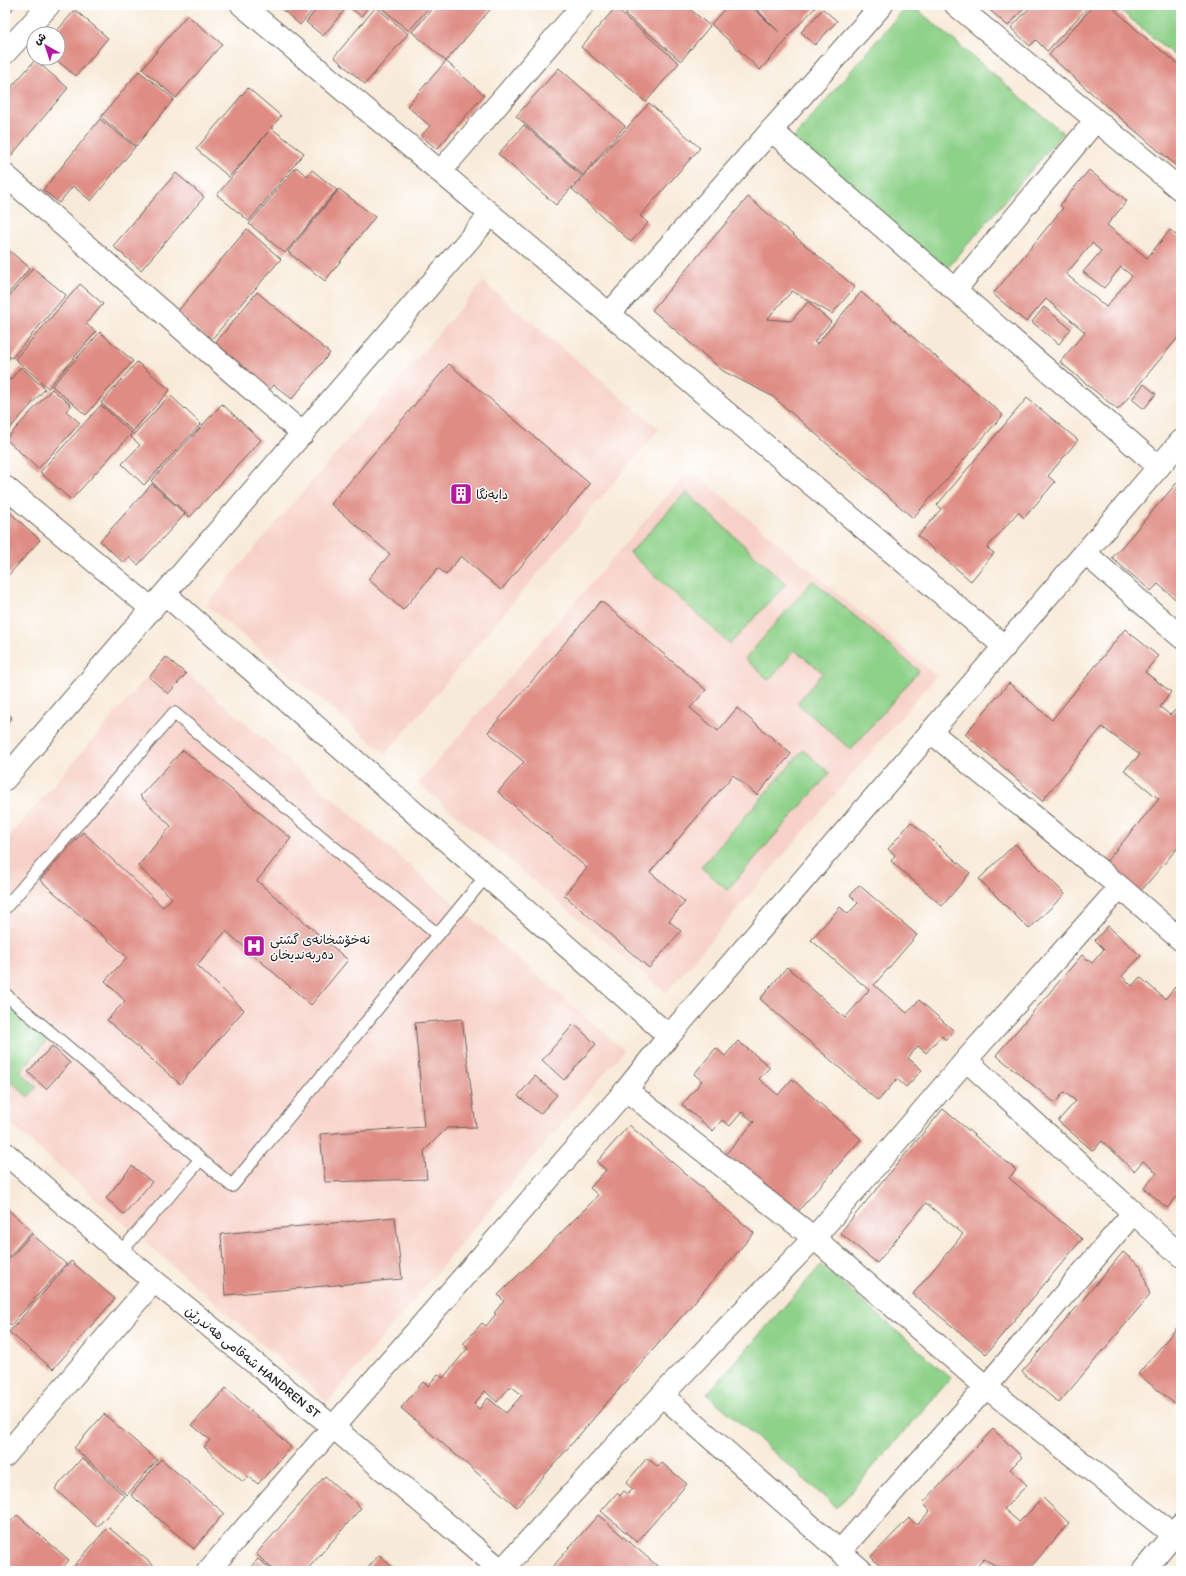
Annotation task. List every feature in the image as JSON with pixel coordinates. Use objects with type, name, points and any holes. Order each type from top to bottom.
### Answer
[{"type":"street","points":[[5,53],[49,5]]},
{"type":"street","points":[[242,5],[1005,647]]},
{"type":"street","points":[[440,172],[583,5]]},
{"type":"street","points":[[609,314],[882,5]]},
{"type":"street","points":[[956,5],[1181,190]]},
{"type":"street","points":[[955,290],[1096,120]]},
{"type":"street","points":[[771,130],[1159,467]]},
{"type":"street","points":[[5,175],[303,434]]},
{"type":"street","points":[[5,779],[491,214]]},
{"type":"street","points":[[208,1571],[626,1090],[670,1036],[1181,442]]},
{"type":"street","points":[[5,487],[158,601],[486,876],[670,1036]]},
{"type":"street","points":[[1085,553],[1181,637]]},
{"type":"street","points":[[931,732],[1120,887],[1181,940]]},
{"type":"street","points":[[501,1571],[662,1395],[814,1238],[966,1060],[1120,887]]},
{"type":"street","points":[[966,1060],[1181,1256]]},
{"type":"street","points":[[626,1090],[814,1238],[986,1386],[1179,1533],[1143,1571]]},
{"type":"street","name":"شەقامی هەندرێن HANDREN ST","points":[[5,1153],[120,1254],[154,1280],[332,1427],[501,1571]]},
{"type":"street","points":[[840,1551],[986,1386],[1133,1213]]},
{"type":"street","points":[[5,1456],[154,1280]]},
{"type":"street","points":[[662,1395],[862,1571]]},
{"type":"lane","points":[[5,908],[174,713],[438,935]]},
{"type":"lane","points":[[5,994],[232,1186],[486,876]]},
{"type":"lane","points":[[120,1254],[200,1160]]},
{"type":"shaded area","points":[[483,282],[659,429],[386,754],[206,605]]},
{"type":"shaded area","points":[[690,469],[936,676],[666,993],[418,783]]},
{"type":"shaded area","name":"نەخۆشخانەی گشتی دەربەندیخان","points":[[166,655],[624,1050],[328,1402],[5,1119],[5,841]]},
{"type":"green space","points":[[907,5],[912,5],[1063,133],[945,271],[792,140]]},
{"type":"green space","points":[[1114,5],[1181,5],[1181,51],[1176,57]]},
{"type":"green space","points":[[686,492],[786,584],[730,644],[630,553]]},
{"type":"green space","points":[[813,580],[919,671],[851,750],[797,703],[823,673],[795,650],[769,680],[745,659]]},
{"type":"green space","points":[[803,750],[830,773],[727,890],[701,867]]},
{"type":"green space","points":[[5,1001],[48,1039],[20,1072],[37,1087],[28,1097],[5,1076]]},
{"type":"green space","points":[[821,1265],[951,1378],[837,1508],[707,1394]]},
{"type":"building","points":[[5,5],[16,5],[5,18]]},
{"type":"building","points":[[277,5],[317,5],[300,25]]},
{"type":"building","points":[[320,5],[370,5],[361,16],[348,6],[323,36],[306,22]]},
{"type":"building","points":[[378,5],[431,5],[409,31]]},
{"type":"building","points":[[435,5],[494,5],[446,61],[412,32]]},
{"type":"building","points":[[632,5],[685,5],[710,26],[681,61],[625,14]]},
{"type":"building","points":[[728,5],[750,5],[779,32],[752,5],[814,5],[816,7],[786,38],[787,40],[760,70],[711,24]]},
{"type":"building","points":[[984,5],[1027,5],[1008,26]]},
{"type":"building","points":[[1032,5],[1089,6],[1047,51],[1036,40],[1030,46],[1011,28]]},
{"type":"building","points":[[1094,5],[1110,5],[1141,34],[1178,64],[1181,60],[1181,170],[1049,55]]},
{"type":"building","points":[[376,7],[408,34],[365,84],[334,57]]},
{"type":"building","points":[[615,8],[679,63],[646,102],[581,47]]},
{"type":"building","points":[[823,9],[837,21],[815,45],[801,32]]},
{"type":"building","points":[[75,10],[108,38],[76,76],[64,66],[66,66],[66,26],[61,26]]},
{"type":"building","points":[[187,15],[222,44],[176,98],[142,69]]},
{"type":"building","points":[[446,61],[484,95],[437,149],[421,136],[430,126],[407,106]]},
{"type":"building","points":[[30,66],[42,66],[68,88],[5,163],[5,88],[8,91]]},
{"type":"building","points":[[559,68],[625,126],[583,175],[516,116]]},
{"type":"building","points":[[139,71],[174,99],[136,146],[101,117]]},
{"type":"building","points":[[248,88],[281,116],[271,128],[304,153],[249,221],[217,195],[268,132],[229,177],[196,149]]},
{"type":"building","points":[[649,103],[700,148],[640,216],[648,223],[631,242],[572,189]]},
{"type":"building","points":[[100,119],[135,147],[91,201],[73,186],[59,203],[43,190]]},
{"type":"building","points":[[524,125],[582,176],[556,205],[498,154]]},
{"type":"building","points":[[296,167],[307,176],[312,170],[337,190],[285,253],[249,224]]},
{"type":"building","points":[[1089,170],[1127,201],[1107,225],[1147,258],[1170,230],[1181,239],[1181,334],[1118,410],[1060,362],[1085,332],[1046,299],[1026,322],[993,294],[1063,208],[1060,205]],"holes":[[[1092,243],[1101,251],[1083,272],[1104,288],[1121,267],[1132,276],[1106,307],[1066,274]]]},
{"type":"building","points":[[176,173],[204,197],[141,270],[113,246]]},
{"type":"building","points":[[339,189],[375,217],[325,281],[288,252]]},
{"type":"building","points":[[748,197],[855,287],[832,314],[792,291],[767,319],[791,321],[808,302],[831,322],[814,342],[817,344],[861,292],[1003,415],[913,518],[772,396],[723,371],[652,310]]},
{"type":"building","points":[[247,229],[281,259],[210,341],[177,312]]},
{"type":"building","points":[[5,247],[30,268],[5,297]]},
{"type":"building","points":[[33,268],[66,295],[12,358],[5,352],[5,301]]},
{"type":"building","points":[[80,284],[103,304],[86,324],[96,332],[48,388],[15,359]]},
{"type":"building","points":[[257,292],[330,353],[292,399],[274,385],[267,393],[212,347]]},
{"type":"building","points":[[1044,307],[1071,329],[1059,344],[1032,322]]},
{"type":"building","points":[[100,332],[133,361],[86,415],[52,386]]},
{"type":"building","points":[[5,354],[10,358],[5,365]]},
{"type":"building","points":[[137,362],[170,390],[133,431],[101,403]]},
{"type":"building","name":"دایەنگا","points":[[449,364],[590,484],[501,590],[461,556],[446,575],[438,568],[403,610],[368,579],[390,554],[331,504]]},
{"type":"building","points":[[21,367],[45,389],[5,434],[5,376],[10,380]]},
{"type":"building","points":[[1144,384],[1156,394],[1144,409],[1132,399]]},
{"type":"building","points":[[52,389],[71,405],[66,411],[80,423],[38,469],[6,439]]},
{"type":"building","points":[[170,395],[201,424],[144,485],[122,464],[140,445],[131,437]]},
{"type":"building","points":[[1027,398],[1078,440],[1048,476],[1055,482],[1024,518],[1018,512],[987,548],[994,553],[971,581],[918,536],[941,509],[937,505]]},
{"type":"building","points":[[222,404],[261,440],[190,517],[151,481]]},
{"type":"building","points":[[101,405],[132,433],[71,500],[40,472]]},
{"type":"building","points":[[1181,478],[1181,604],[1158,584],[1151,591],[1112,558]]},
{"type":"building","points":[[152,484],[185,514],[138,565],[129,557],[124,563],[100,541]]},
{"type":"building","points":[[5,508],[40,540],[5,579]]},
{"type":"building","points":[[601,601],[706,690],[690,708],[718,731],[737,708],[791,754],[757,795],[733,775],[650,872],[685,902],[669,921],[681,931],[649,968],[564,895],[587,868],[498,792],[524,762],[488,732]]},
{"type":"building","points":[[1125,629],[1158,656],[1145,672],[1171,692],[1160,707],[1170,715],[1181,705],[1181,844],[1140,892],[1105,863],[1159,799],[1124,770],[1140,755],[1102,727],[1042,801],[965,734],[1009,683],[1052,720]]},
{"type":"building","points":[[166,657],[186,674],[168,694],[149,677]]},
{"type":"building","points":[[5,711],[12,717],[5,725]]},
{"type":"building","points":[[183,750],[291,838],[257,881],[348,960],[311,1005],[226,931],[197,965],[244,1010],[180,1084],[107,1020],[125,1001],[105,981],[127,957],[40,880],[83,832],[163,907],[172,898],[138,866],[171,826],[140,796]]},
{"type":"building","points":[[911,822],[970,873],[942,906],[891,861],[895,855],[888,849]]},
{"type":"building","points":[[1015,844],[1065,894],[1029,929],[979,879]]},
{"type":"building","points":[[859,885],[917,935],[874,985],[907,1013],[919,1000],[954,1031],[946,1040],[941,1036],[926,1053],[918,1046],[908,1058],[922,1070],[906,1087],[897,1079],[878,1101],[760,999],[787,967],[845,1018],[869,990],[811,940],[840,907],[848,914],[858,903],[850,895]]},
{"type":"building","points":[[1181,913],[1181,926],[1175,921]]},
{"type":"building","points":[[1108,926],[1141,956],[1122,976],[1132,986],[1140,977],[1165,999],[1175,987],[1181,992],[1181,1192],[1167,1208],[1144,1188],[1157,1173],[1143,1161],[1134,1171],[1102,1141],[1093,1151],[1058,1121],[1076,1101],[1064,1092],[1055,1103],[996,1055],[1082,955],[1092,963],[1104,949],[1095,940]]},
{"type":"building","points":[[462,1019],[476,1127],[447,1128],[424,1151],[427,1179],[325,1182],[320,1134],[424,1127],[415,1023]]},
{"type":"building","points":[[574,1024],[596,1044],[564,1080],[542,1060]]},
{"type":"building","points":[[738,1041],[770,1067],[759,1079],[778,1095],[792,1079],[861,1139],[794,1216],[724,1156],[754,1122],[742,1112],[730,1126],[722,1120],[713,1131],[682,1105],[702,1081],[694,1074],[716,1048],[725,1056]]},
{"type":"building","points":[[52,1046],[70,1063],[46,1089],[28,1072]]},
{"type":"building","points":[[535,1076],[557,1095],[540,1114],[518,1096]]},
{"type":"building","points":[[943,1109],[1016,1170],[1009,1178],[1082,1239],[986,1354],[913,1294],[963,1234],[926,1203],[877,1263],[840,1233]]},
{"type":"building","points":[[629,1125],[754,1233],[517,1507],[401,1408],[423,1382],[428,1386],[438,1374],[443,1378],[468,1348],[463,1344],[482,1323],[486,1326],[496,1314],[494,1313],[504,1301],[498,1295],[598,1195],[590,1188],[606,1170],[597,1162]],"holes":[[[511,1386],[522,1395],[506,1413],[488,1398],[479,1409],[474,1404],[485,1391],[497,1402]]]},
{"type":"building","points":[[132,1166],[152,1182],[124,1214],[106,1198]]},
{"type":"building","points":[[5,1207],[32,1231],[5,1262]]},
{"type":"building","points":[[395,1217],[402,1279],[225,1295],[221,1234]]},
{"type":"building","points":[[32,1234],[66,1264],[11,1325],[5,1320],[5,1264]]},
{"type":"building","points":[[1123,1252],[1141,1267],[1150,1295],[1059,1403],[1022,1372]]},
{"type":"building","points":[[71,1261],[115,1299],[53,1369],[9,1332]]},
{"type":"building","points":[[1181,1323],[1181,1397],[1175,1404],[1138,1374]]},
{"type":"building","points":[[226,1388],[291,1447],[258,1484],[248,1476],[243,1482],[204,1447],[210,1440],[192,1425]]},
{"type":"building","points":[[104,1414],[157,1460],[127,1495],[74,1448]]},
{"type":"building","points":[[993,1429],[1022,1457],[1010,1469],[1027,1485],[1004,1509],[1019,1522],[1043,1498],[1069,1523],[1029,1569],[1031,1571],[1006,1571],[984,1559],[972,1571],[885,1571],[871,1557],[909,1518],[917,1525],[930,1511],[923,1503]]},
{"type":"building","points":[[82,1458],[125,1496],[97,1527],[55,1489]]},
{"type":"building","points":[[647,1458],[658,1467],[662,1463],[687,1484],[637,1542],[601,1511],[617,1493],[620,1496],[624,1491],[628,1494],[633,1489],[626,1483]]},
{"type":"building","points":[[161,1459],[224,1513],[194,1549],[131,1495]]},
{"type":"building","points":[[325,1476],[361,1508],[306,1571],[275,1571],[256,1554]]},
{"type":"building","points":[[17,1515],[69,1560],[60,1571],[5,1571],[5,1528]]},
{"type":"building","points":[[598,1515],[633,1545],[663,1571],[549,1571]]},
{"type":"building","points":[[108,1527],[160,1571],[80,1571],[74,1566]]},
{"type":"building","points":[[379,1555],[397,1571],[365,1571]]},
{"type":"building","points":[[258,1559],[273,1571],[247,1571]]},
{"type":"place","name":"دایەنگا","points":[[461,494]]},
{"type":"place","name":"نەخۆشخانەی گشتی دەربەندیخان","points":[[254,946]]}]
